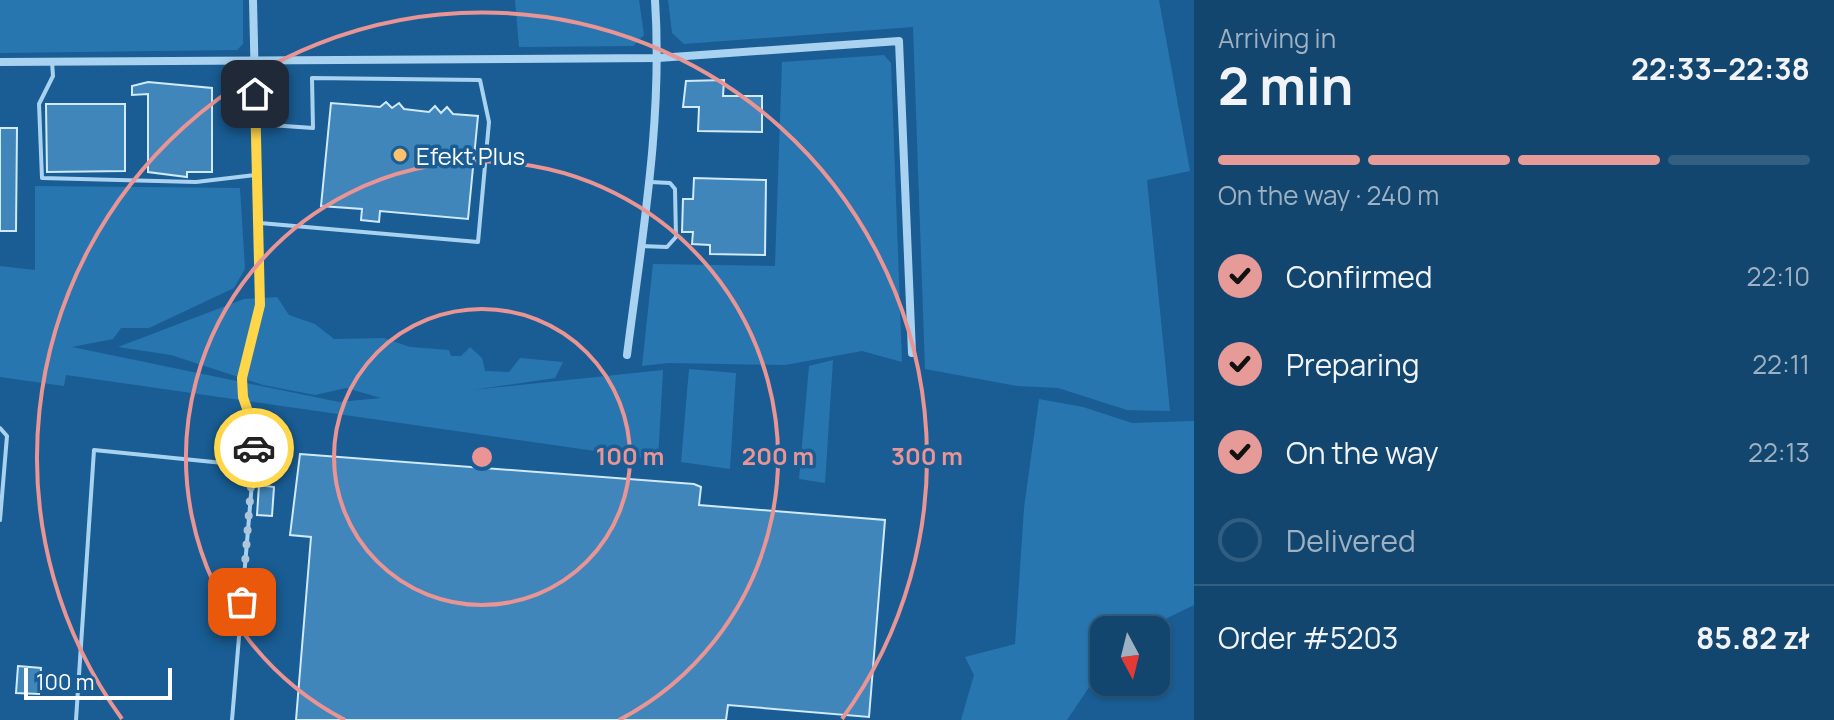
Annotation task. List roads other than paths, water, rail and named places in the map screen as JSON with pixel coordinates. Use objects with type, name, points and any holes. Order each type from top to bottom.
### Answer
[{"type":"street","points":[[242,378],[260,297],[253,0]]},
{"type":"street","points":[[627,355],[649,182],[658,58],[655,0]]},
{"type":"street","points":[[0,62],[658,58],[899,41],[912,353]]},
{"type":"lane","points":[[52,62],[53,76],[39,104],[42,178],[196,182],[257,175]]},
{"type":"lane","points":[[256,124],[313,128],[312,78],[480,80],[489,122],[478,242],[258,223]]},
{"type":"lane","points":[[641,246],[667,247],[676,237],[675,189],[670,183],[649,182]]},
{"type":"lane","points":[[232,720],[256,435],[243,397],[242,378]]},
{"type":"lane","points":[[0,428],[7,436],[0,520]]},
{"type":"lane","points":[[76,720],[94,450],[253,466]]},
{"type":"place","name":"Efekt Plus","points":[[400,155]]}]
